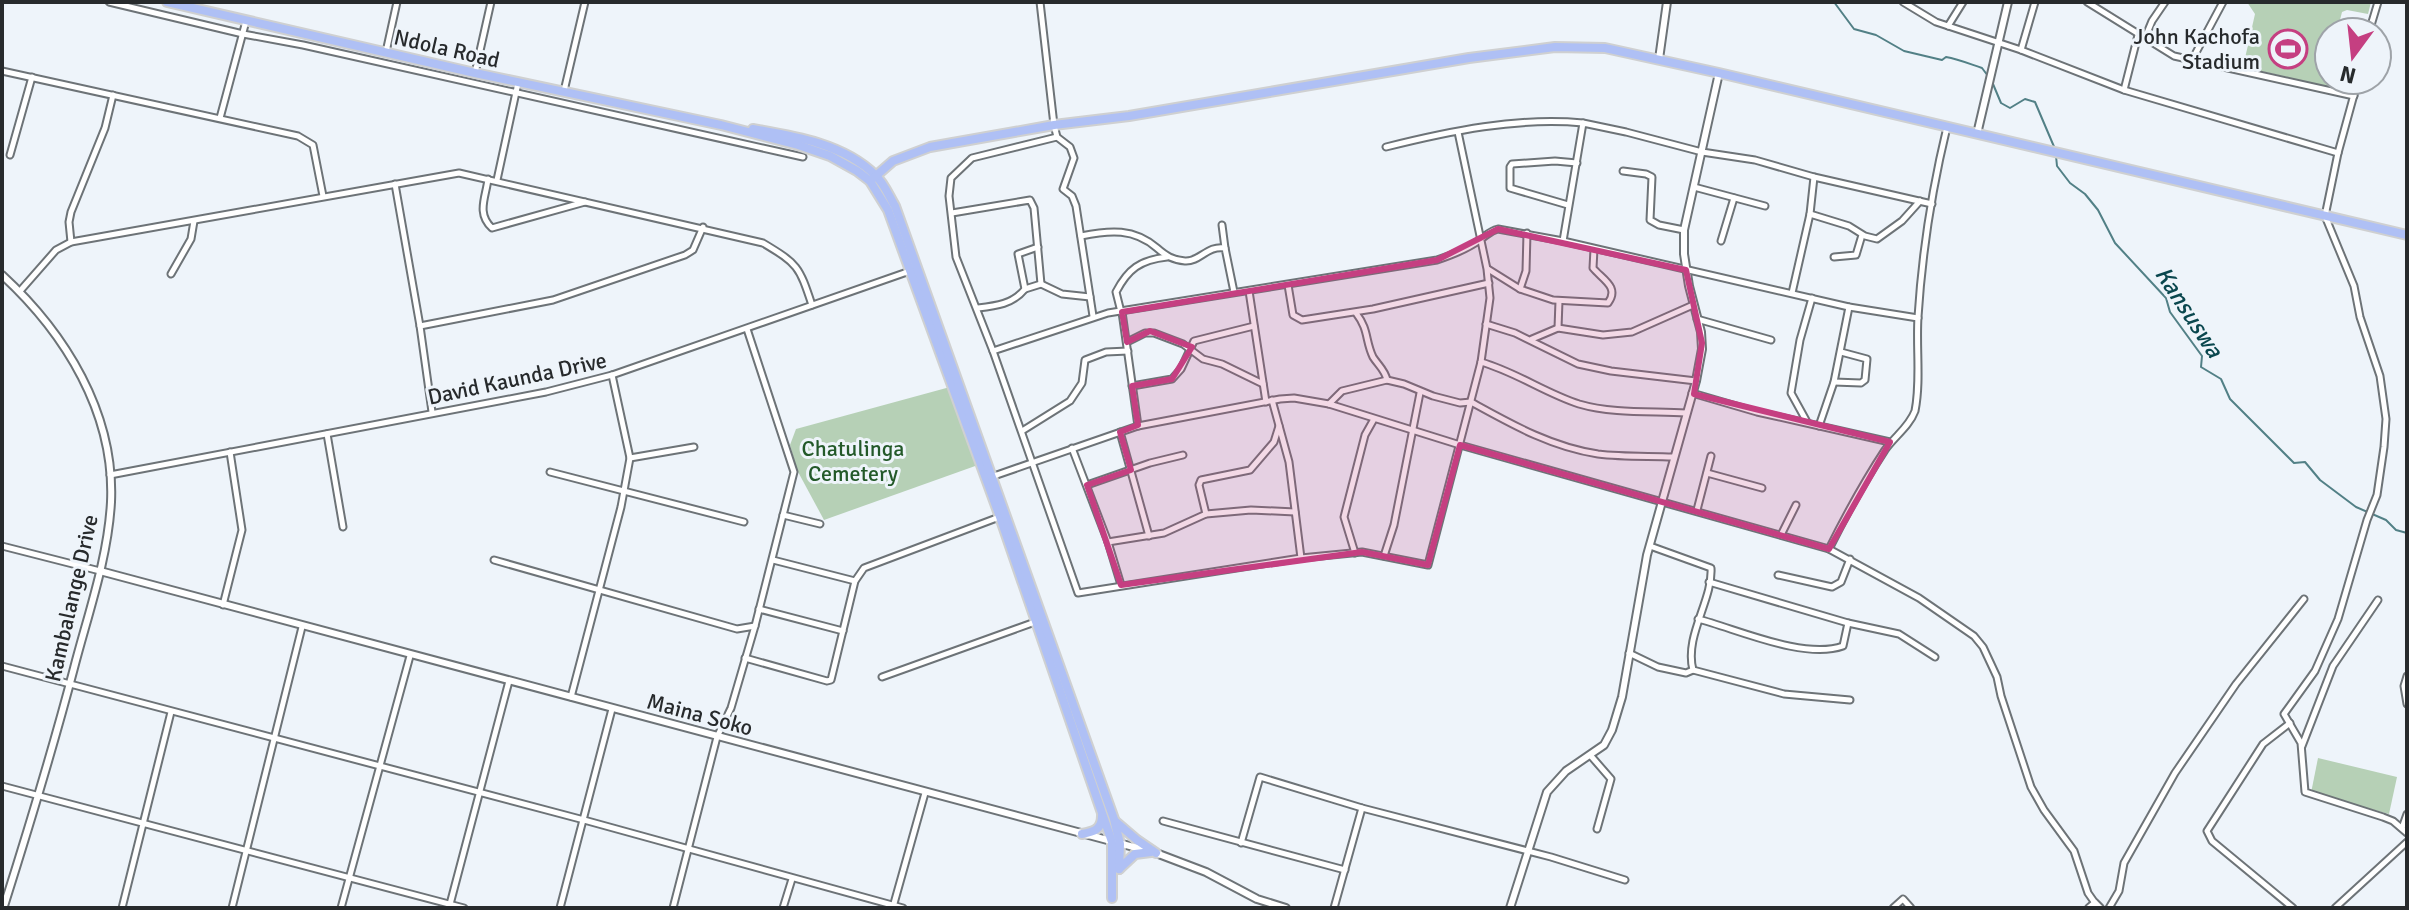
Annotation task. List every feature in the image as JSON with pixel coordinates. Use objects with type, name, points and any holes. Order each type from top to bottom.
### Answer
[{"type":"main road","name":"Ndola Road","points":[[171,2],[475,73],[716,124],[830,156],[873,178]]},
{"type":"main road","points":[[1112,898],[1116,843],[1102,816],[1039,620],[914,269],[873,178],[893,161],[917,151],[1054,125],[1129,116],[1469,58],[1555,47],[1605,48],[2407,235]]},
{"type":"main road","points":[[1039,620],[1114,819],[1119,869],[1109,908]]},
{"type":"main road","points":[[1082,834],[1095,831],[1101,825],[1102,816]]},
{"type":"main road","points":[[1114,819],[1130,836],[1156,853]]},
{"type":"main road","points":[[1119,869],[1135,854],[1156,853]]},
{"type":"street","points":[[109,2],[803,157]]},
{"type":"street","points":[[386,52],[397,2]]},
{"type":"street","points":[[475,73],[491,2]]},
{"type":"street","points":[[564,91],[585,2]]},
{"type":"street","points":[[1040,2],[1054,125],[1057,137],[1073,151],[1074,158],[1063,189],[1072,196],[1076,206],[1093,316]]},
{"type":"street","points":[[1659,59],[1667,2]]},
{"type":"street","points":[[1903,2],[1948,26],[2124,90],[2338,153]]},
{"type":"street","points":[[1915,10],[1920,2]]},
{"type":"street","points":[[1948,26],[1963,2]]},
{"type":"street","points":[[1977,134],[2008,2]]},
{"type":"street","points":[[2021,50],[2035,2]]},
{"type":"street","points":[[2087,2],[2174,56],[2313,87]]},
{"type":"street","points":[[2145,38],[2165,2]]},
{"type":"street","points":[[2192,60],[2223,2]]},
{"type":"street","points":[[220,118],[246,20]]},
{"type":"street","points":[[2124,90],[2138,35]]},
{"type":"street","points":[[2,71],[307,140],[313,145],[323,196]]},
{"type":"street","points":[[1510,908],[1547,792],[1566,771],[1604,745],[1622,697],[1634,616],[1673,457],[1696,381],[1702,343],[1686,270],[1684,230],[1719,73]]},
{"type":"street","points":[[10,155],[32,77]]},
{"type":"street","points":[[497,180],[519,82]]},
{"type":"street","points":[[71,242],[71,212],[105,128],[113,95]]},
{"type":"street","points":[[2354,96],[2325,216],[2354,286],[2360,317],[2384,394],[2384,447],[2379,488],[2338,619],[2323,656],[2306,686],[2284,713],[2302,747],[2305,792],[2383,817],[2404,831],[2407,814]]},
{"type":"street","points":[[1386,147],[1503,124],[1550,120],[1583,123],[1702,152],[1755,160],[1932,204]]},
{"type":"street","points":[[1563,241],[1583,123]]},
{"type":"street","points":[[711,136],[716,124]]},
{"type":"street","points":[[1829,549],[1850,506],[1890,442],[1910,423],[1915,411],[1918,318],[1932,204],[1947,127]]},
{"type":"street","points":[[1057,137],[966,161],[951,178],[949,196],[956,257],[978,308],[1034,462],[1078,593],[1301,558],[1355,553],[1428,565],[1481,362],[1489,283],[1458,132]]},
{"type":"street","points":[[1568,205],[1511,189],[1510,167],[1512,164],[1555,161],[1577,163]]},
{"type":"street","points":[[1623,171],[1652,177],[1650,220],[1684,230]]},
{"type":"street","points":[[20,291],[56,250],[71,242],[449,174],[497,180],[763,243],[799,268],[812,305]]},
{"type":"street","points":[[1792,293],[1810,214],[1814,177]]},
{"type":"street","points":[[488,179],[482,210],[487,224],[492,228],[586,202]]},
{"type":"street","points":[[395,184],[432,412]]},
{"type":"street","points":[[1694,187],[1765,206]]},
{"type":"street","points":[[1721,241],[1734,198]]},
{"type":"street","points":[[952,213],[1030,200],[1034,208],[1041,284]]},
{"type":"street","points":[[1810,214],[1880,238],[1920,201]]},
{"type":"street","points":[[171,274],[191,239],[194,221]]},
{"type":"street","points":[[1222,225],[1234,292]]},
{"type":"street","points":[[420,326],[553,300],[685,255],[693,250],[703,227]]},
{"type":"street","points":[[993,351],[1093,316],[1437,260],[1498,229],[1849,307],[1918,318]]},
{"type":"street","points":[[1081,236],[1123,230],[1150,243],[1168,257]]},
{"type":"street","points":[[1520,289],[1526,271],[1527,233]]},
{"type":"street","points":[[1834,257],[1856,255],[1862,234]]},
{"type":"street","points":[[1025,289],[1018,254],[1038,247]]},
{"type":"street","points":[[1138,426],[1127,342],[1116,292],[1129,271],[1141,262],[1168,257],[1190,261],[1205,251],[1225,248]]},
{"type":"street","points":[[1487,269],[1520,289],[1559,301],[1604,304],[1611,301],[1611,286],[1593,268],[1594,249]]},
{"type":"street","name":"David Kaunda Drive","points":[[110,475],[546,392],[612,375],[914,269]]},
{"type":"street","name":"Kambalange Drive","points":[[2,275],[45,318],[81,375],[97,413],[110,475],[110,513],[100,571],[39,796],[3,906]]},
{"type":"street","points":[[1288,285],[1295,319],[1302,320],[1355,312],[1489,283]]},
{"type":"street","points":[[978,308],[1004,304],[1025,289],[1041,284],[1062,294],[1090,297]]},
{"type":"street","points":[[1249,291],[1263,384],[1289,462],[1301,558]]},
{"type":"street","points":[[1808,423],[1791,393],[1798,349],[1812,298]]},
{"type":"street","points":[[1558,328],[1559,301]]},
{"type":"street","points":[[1531,340],[1558,328],[1617,335],[1649,326],[1693,305]]},
{"type":"street","points":[[1819,426],[1834,382],[1849,307]]},
{"type":"street","points":[[1355,312],[1365,326],[1372,353],[1387,380]]},
{"type":"street","points":[[1697,319],[1771,340]]},
{"type":"street","points":[[1486,324],[1531,340],[1564,359],[1597,369],[1696,381]]},
{"type":"street","points":[[1132,386],[1172,379],[1181,369],[1194,341],[1254,326]]},
{"type":"street","points":[[673,908],[717,737],[731,708],[755,626],[794,466],[747,329]]},
{"type":"street","points":[[1127,342],[1150,332],[1263,384]]},
{"type":"street","points":[[1022,431],[1070,401],[1082,383],[1085,360],[1106,352],[1128,351]]},
{"type":"street","points":[[1834,382],[1861,383],[1865,380],[1867,359],[1841,352]]},
{"type":"street","points":[[1481,362],[1512,372],[1579,404],[1686,413]]},
{"type":"street","points":[[570,698],[625,493],[630,458],[612,375]]},
{"type":"street","points":[[1329,404],[1342,391],[1387,380],[1404,384],[1420,393],[1460,403],[1471,402],[1538,437],[1570,447],[1597,453],[1673,457]]},
{"type":"street","points":[[1384,556],[1394,525],[1420,393]]},
{"type":"street","points":[[1692,393],[1757,412],[1890,442]]},
{"type":"street","points":[[989,477],[1138,426],[1294,398],[1329,404],[1460,445],[1829,549],[1919,598],[1979,641],[1999,682],[2031,787],[2074,851],[2095,906]]},
{"type":"street","points":[[1355,553],[1344,517],[1365,435],[1374,419]]},
{"type":"street","points":[[1206,514],[1199,485],[1201,480],[1250,470],[1274,442],[1279,425]]},
{"type":"street","points":[[1120,432],[1149,536]]},
{"type":"street","points":[[327,434],[343,527]]},
{"type":"street","points":[[630,458],[694,447]]},
{"type":"street","points":[[1072,448],[1121,585]]},
{"type":"street","points":[[223,605],[242,530],[230,452]]},
{"type":"street","points":[[1087,485],[1183,455]]},
{"type":"street","points":[[1697,510],[1711,456]]},
{"type":"street","points":[[550,472],[744,522]]},
{"type":"street","points":[[1707,473],[1762,488]]},
{"type":"street","points":[[1781,535],[1796,505]]},
{"type":"street","points":[[1108,542],[1173,530],[1206,514],[1251,510],[1295,512]]},
{"type":"street","points":[[783,515],[820,524]]},
{"type":"street","points":[[745,658],[831,680],[855,581],[864,568],[1003,516]]},
{"type":"street","points":[[2,546],[100,571]]},
{"type":"street","points":[[1650,546],[1708,566],[1711,572],[1690,658],[1693,670]]},
{"type":"street","points":[[1778,575],[1832,587],[1841,582],[1850,559]]},
{"type":"street","points":[[494,560],[737,629],[755,626]]},
{"type":"street","points":[[773,560],[855,581]]},
{"type":"street","name":"Maina Soko","points":[[100,571],[1156,853],[1206,872],[1257,899],[1286,908]]},
{"type":"street","points":[[1709,582],[1848,623],[1899,634],[1935,657]]},
{"type":"street","points":[[2109,908],[2119,891],[2124,863],[2157,801],[2215,713],[2304,599]]},
{"type":"street","points":[[2302,747],[2333,666],[2378,600]]},
{"type":"street","points":[[759,609],[843,631]]},
{"type":"street","points":[[1698,619],[1793,646],[1821,649],[1843,646],[1848,623]]},
{"type":"street","points":[[882,677],[1039,620]]},
{"type":"street","points":[[232,908],[302,627]]},
{"type":"street","points":[[737,629],[749,642]]},
{"type":"street","points":[[1629,653],[1658,667],[1686,673],[1693,670],[1784,694],[1850,700]]},
{"type":"street","points":[[341,908],[410,656]]},
{"type":"street","points":[[2,666],[903,908]]},
{"type":"street","points":[[2407,676],[2404,686],[2407,704]]},
{"type":"street","points":[[449,906],[509,681]]},
{"type":"street","points":[[560,908],[612,709]]},
{"type":"street","points":[[122,908],[171,712]]},
{"type":"street","points":[[2290,723],[2263,744],[2207,831],[2212,841],[2293,908]]},
{"type":"street","points":[[1591,756],[1611,779],[1597,829]]},
{"type":"street","points":[[1241,843],[1260,777],[1625,880]]},
{"type":"street","points":[[2,786],[464,908]]},
{"type":"street","points":[[894,907],[925,793]]},
{"type":"street","points":[[1334,908],[1362,808]]},
{"type":"street","points":[[1163,821],[1345,870]]},
{"type":"street","points":[[2335,908],[2407,842]]},
{"type":"street","points":[[783,908],[792,879]]},
{"type":"street","points":[[1893,908],[1903,899],[1911,908]]},
{"type":"street","points":[[3,906],[12,908]]},
{"type":"highlighted area","points":[[1498,229],[1686,270],[1702,343],[1694,394],[1890,442],[1829,549],[1460,445],[1428,565],[1362,552],[1121,585],[1087,485],[1131,470],[1120,432],[1138,425],[1132,386],[1172,379],[1192,347],[1150,331],[1127,342],[1122,312],[1437,260]]},
{"type":"green space","name":"John Kachofa Stadium","points":[[2247,2],[2371,2],[2368,14],[2347,10],[2341,16],[2313,16],[2313,83],[2243,67],[2255,14]]},
{"type":"green space","name":"Chatulinga Cemetery","points":[[950,387],[978,465],[824,520],[797,470],[790,445],[796,429]]},
{"type":"green space","points":[[2318,758],[2397,777],[2389,814],[2311,793]]},
{"type":"waterway","name":"Kansuswa","points":[[1834,2],[1854,29],[1876,35],[1904,51],[1942,60],[1946,57],[1982,68],[1988,76]]},
{"type":"waterway","name":"Kansuswa","points":[[1993,84],[2001,103],[2010,108],[2025,99],[2035,102],[2055,149]]},
{"type":"waterway","name":"Kansuswa","points":[[2056,156],[2057,166],[2098,210],[2115,243],[2166,298],[2170,312],[2202,356],[2201,367],[2221,379],[2230,399],[2294,463],[2305,462],[2320,480],[2356,507],[2407,533]]},
{"type":"place","name":"John Kachofa Stadium","points":[[2288,49]]}]
